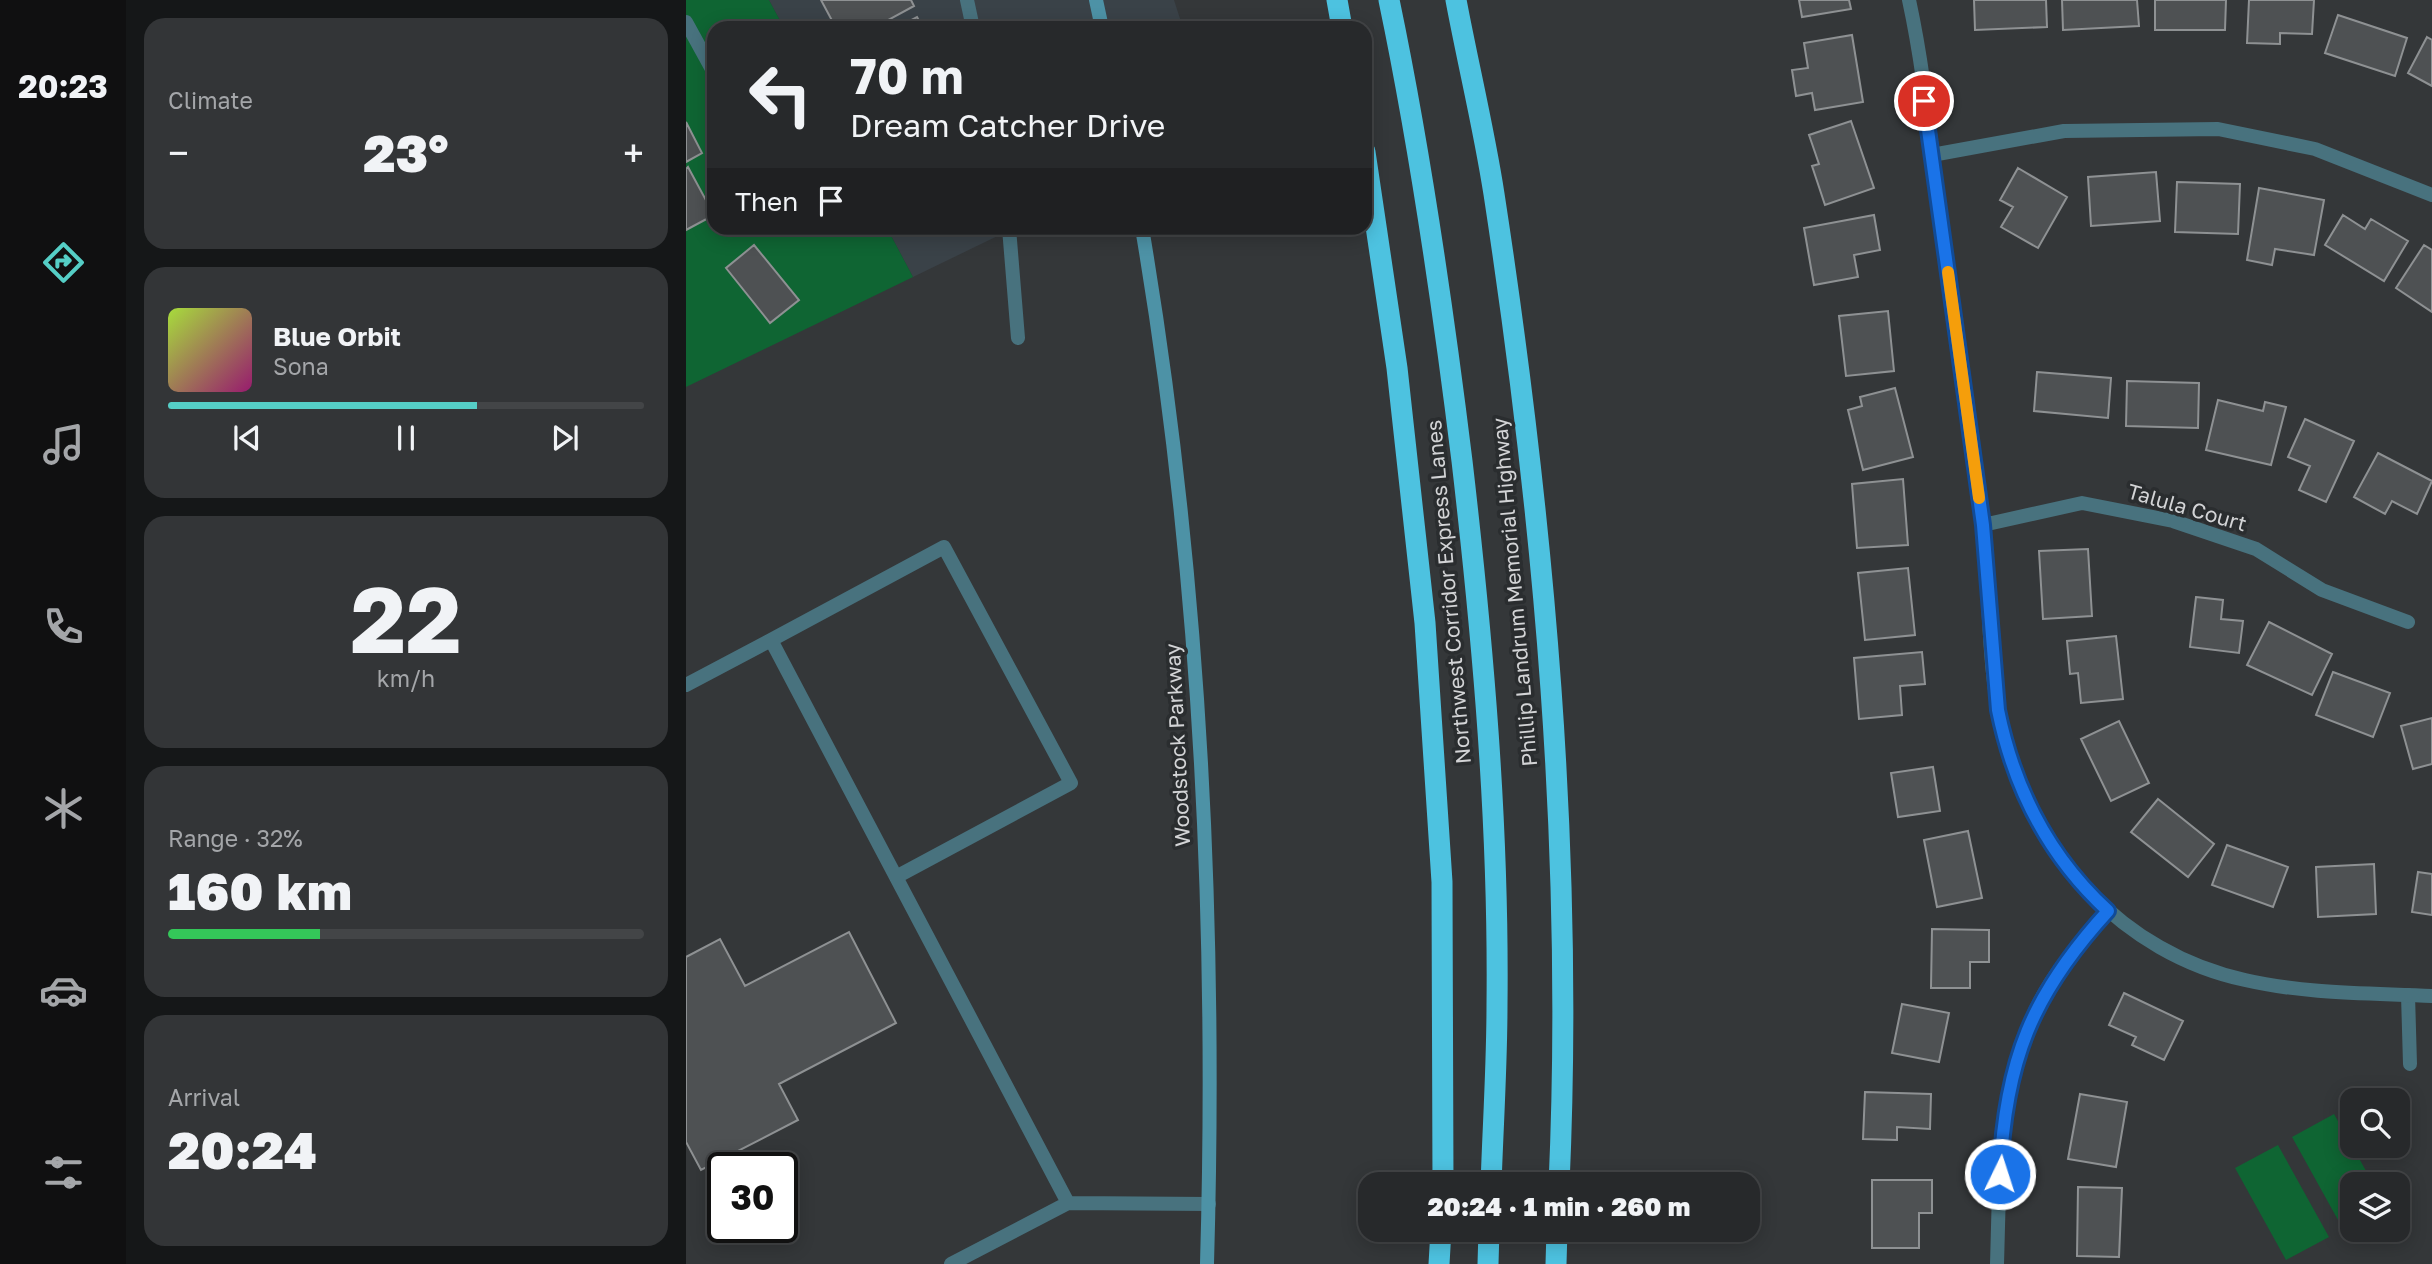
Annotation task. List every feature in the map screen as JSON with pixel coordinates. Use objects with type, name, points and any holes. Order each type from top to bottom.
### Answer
[{"type":"highway","points":[[1337,0],[1341,21]]},
{"type":"highway","name":"Northwest Corridor Express Lanes","points":[[1390,0],[1408,91],[1447,334],[1476,581],[1492,792],[1496,951],[1491,1172]]},
{"type":"highway","name":"Phillip Landrum Memorial Highway","points":[[1456,0],[1493,191],[1535,497],[1552,693],[1562,889],[1559,1172]]},
{"type":"highway","points":[[1372,199],[1397,368],[1426,637],[1442,882],[1443,1172]]},
{"type":"highway","points":[[1439,1264],[1440,1242]]},
{"type":"highway","points":[[1488,1264],[1489,1242]]},
{"type":"highway","points":[[1556,1264],[1557,1242]]},
{"type":"main road","points":[[1096,0],[1100,21]]},
{"type":"main road","name":"Woodstock Parkway","points":[[1143,235],[1171,426],[1196,673],[1209,931],[1207,1264]]},
{"type":"street","points":[[967,0],[972,21]]},
{"type":"street","points":[[1909,0],[1983,525],[1998,710],[2010,760],[2028,806],[2049,844],[2108,911],[2169,951],[2215,972],[2242,980],[2320,992],[2432,996]]},
{"type":"street","points":[[686,22],[707,60]]},
{"type":"street","points":[[1932,155],[2064,131],[2218,129],[2315,149],[2432,195]]},
{"type":"street","points":[[1010,235],[1018,338]]},
{"type":"street","name":"Talula Court","points":[[1983,525],[2082,503],[2173,521],[2256,549],[2322,590],[2408,622]]},
{"type":"street","points":[[686,685],[944,547],[1071,783],[896,877]]},
{"type":"street","points":[[771,640],[1068,1203]]},
{"type":"street","points":[[1997,1264],[2004,1125],[2021,1046],[2050,983],[2108,911]]},
{"type":"street","points":[[2408,995],[2410,1064]]},
{"type":"street","points":[[951,1264],[1068,1203],[1209,1204]]},
{"type":"shaded area","points":[[769,0],[1174,0],[1181,21],[780,21]]},
{"type":"shaded area","points":[[891,235],[1000,235],[913,277]]},
{"type":"green space","points":[[686,0],[769,0],[780,21],[707,21],[707,235],[891,235],[913,277],[686,387]]},
{"type":"green space","points":[[2334,1114],[2340,1125],[2340,1158],[2359,1158],[2367,1172],[2340,1172],[2340,1224],[2292,1137]]},
{"type":"green space","points":[[2278,1145],[2329,1237],[2286,1260],[2235,1168]]},
{"type":"building","points":[[821,0],[911,0],[914,6],[889,21],[832,21]]},
{"type":"building","points":[[1799,0],[1849,0],[1851,9],[1802,17]]},
{"type":"building","points":[[1974,0],[2046,0],[2047,27],[1975,30]]},
{"type":"building","points":[[2062,0],[2137,0],[2139,26],[2063,30]]},
{"type":"building","points":[[2155,0],[2226,0],[2225,30],[2155,30]]},
{"type":"building","points":[[2249,0],[2314,0],[2312,34],[2280,33],[2280,44],[2247,43]]},
{"type":"building","points":[[2338,15],[2407,38],[2395,76],[2325,53]]},
{"type":"building","points":[[1852,35],[1863,102],[1815,110],[1812,93],[1796,96],[1792,70],[1808,68],[1804,43]]},
{"type":"building","points":[[2427,37],[2432,40],[2432,86],[2408,73]]},
{"type":"building","points":[[1851,121],[1874,188],[1825,205],[1812,166],[1819,164],[1809,135]]},
{"type":"building","points":[[686,122],[702,153],[686,162]]},
{"type":"building","points":[[688,167],[707,202],[707,219],[686,230]]},
{"type":"building","points":[[2018,168],[2067,197],[2038,248],[2001,227],[2013,207],[2000,200]]},
{"type":"building","points":[[2156,172],[2160,221],[2091,226],[2088,177]]},
{"type":"building","points":[[2177,182],[2240,184],[2238,234],[2175,232]]},
{"type":"building","points":[[2259,188],[2324,200],[2314,255],[2275,249],[2272,265],[2247,260]]},
{"type":"building","points":[[1874,215],[1880,250],[1854,255],[1858,277],[1814,285],[1804,228]]},
{"type":"building","points":[[2343,215],[2365,229],[2371,219],[2408,241],[2384,281],[2325,245]]},
{"type":"building","points":[[754,245],[799,300],[770,323],[726,268]]},
{"type":"building","points":[[2424,245],[2432,250],[2432,312],[2396,288]]},
{"type":"building","points":[[1888,311],[1894,371],[1846,376],[1839,316]]},
{"type":"building","points":[[2037,372],[2111,378],[2108,418],[2034,411]]},
{"type":"building","points":[[2127,381],[2199,383],[2198,428],[2126,426]]},
{"type":"building","points":[[1895,388],[1913,457],[1863,470],[1848,410],[1862,406],[1860,397]]},
{"type":"building","points":[[2218,400],[2263,411],[2265,402],[2286,407],[2271,465],[2206,450]]},
{"type":"building","points":[[2305,419],[2354,441],[2326,502],[2299,490],[2310,466],[2288,457]]},
{"type":"building","points":[[2378,453],[2432,481],[2417,514],[2392,501],[2385,514],[2354,497]]},
{"type":"building","points":[[1903,479],[1908,545],[1857,548],[1852,484]]},
{"type":"building","points":[[2088,549],[2092,616],[2043,619],[2039,551]]},
{"type":"building","points":[[1908,568],[1915,635],[1865,640],[1858,573]]},
{"type":"building","points":[[2196,597],[2223,600],[2221,619],[2243,621],[2239,653],[2190,647]]},
{"type":"building","points":[[2269,622],[2332,654],[2312,695],[2247,665]]},
{"type":"building","points":[[2116,636],[2123,699],[2081,703],[2078,673],[2070,674],[2067,641]]},
{"type":"building","points":[[1922,652],[1925,684],[1900,686],[1902,715],[1859,719],[1854,658]]},
{"type":"building","points":[[2333,672],[2390,693],[2373,737],[2316,715]]},
{"type":"building","points":[[2432,718],[2432,764],[2413,769],[2401,726]]},
{"type":"building","points":[[2119,721],[2149,783],[2111,801],[2081,739]]},
{"type":"building","points":[[1933,767],[1940,811],[1898,817],[1891,773]]},
{"type":"building","points":[[2158,799],[2214,844],[2188,877],[2131,832]]},
{"type":"building","points":[[1968,831],[1982,898],[1937,907],[1924,840]]},
{"type":"building","points":[[2227,845],[2288,867],[2273,907],[2212,885]]},
{"type":"building","points":[[2374,864],[2376,914],[2318,917],[2316,867]]},
{"type":"building","points":[[2418,872],[2432,874],[2432,915],[2412,912]]},
{"type":"building","points":[[1932,929],[1989,930],[1989,962],[1970,962],[1970,988],[1931,988]]},
{"type":"building","points":[[849,932],[896,1023],[779,1084],[798,1120],[736,1152],[707,1152],[707,1167],[701,1170],[686,1142],[686,957],[720,939],[745,986]]},
{"type":"building","points":[[2124,993],[2183,1021],[2164,1060],[2132,1045],[2136,1037],[2109,1025]]},
{"type":"building","points":[[1902,1004],[1949,1013],[1939,1062],[1892,1053]]},
{"type":"building","points":[[1865,1092],[1931,1094],[1930,1129],[1897,1127],[1897,1140],[1863,1139]]},
{"type":"building","points":[[2080,1094],[2127,1102],[2116,1167],[2068,1159]]},
{"type":"building","points":[[1872,1180],[1932,1180],[1932,1213],[1919,1213],[1919,1248],[1872,1248]]},
{"type":"building","points":[[2078,1187],[2122,1188],[2119,1257],[2077,1256]]},
{"type":"slow traffic","points":[[1948,272],[1979,498]]},
{"type":"route","points":[[1924,101],[1983,525],[1998,710],[2003,735],[2018,783],[2038,826],[2075,877],[2108,911],[2050,983],[2025,1034],[2007,1100],[2000,1174]]}]
